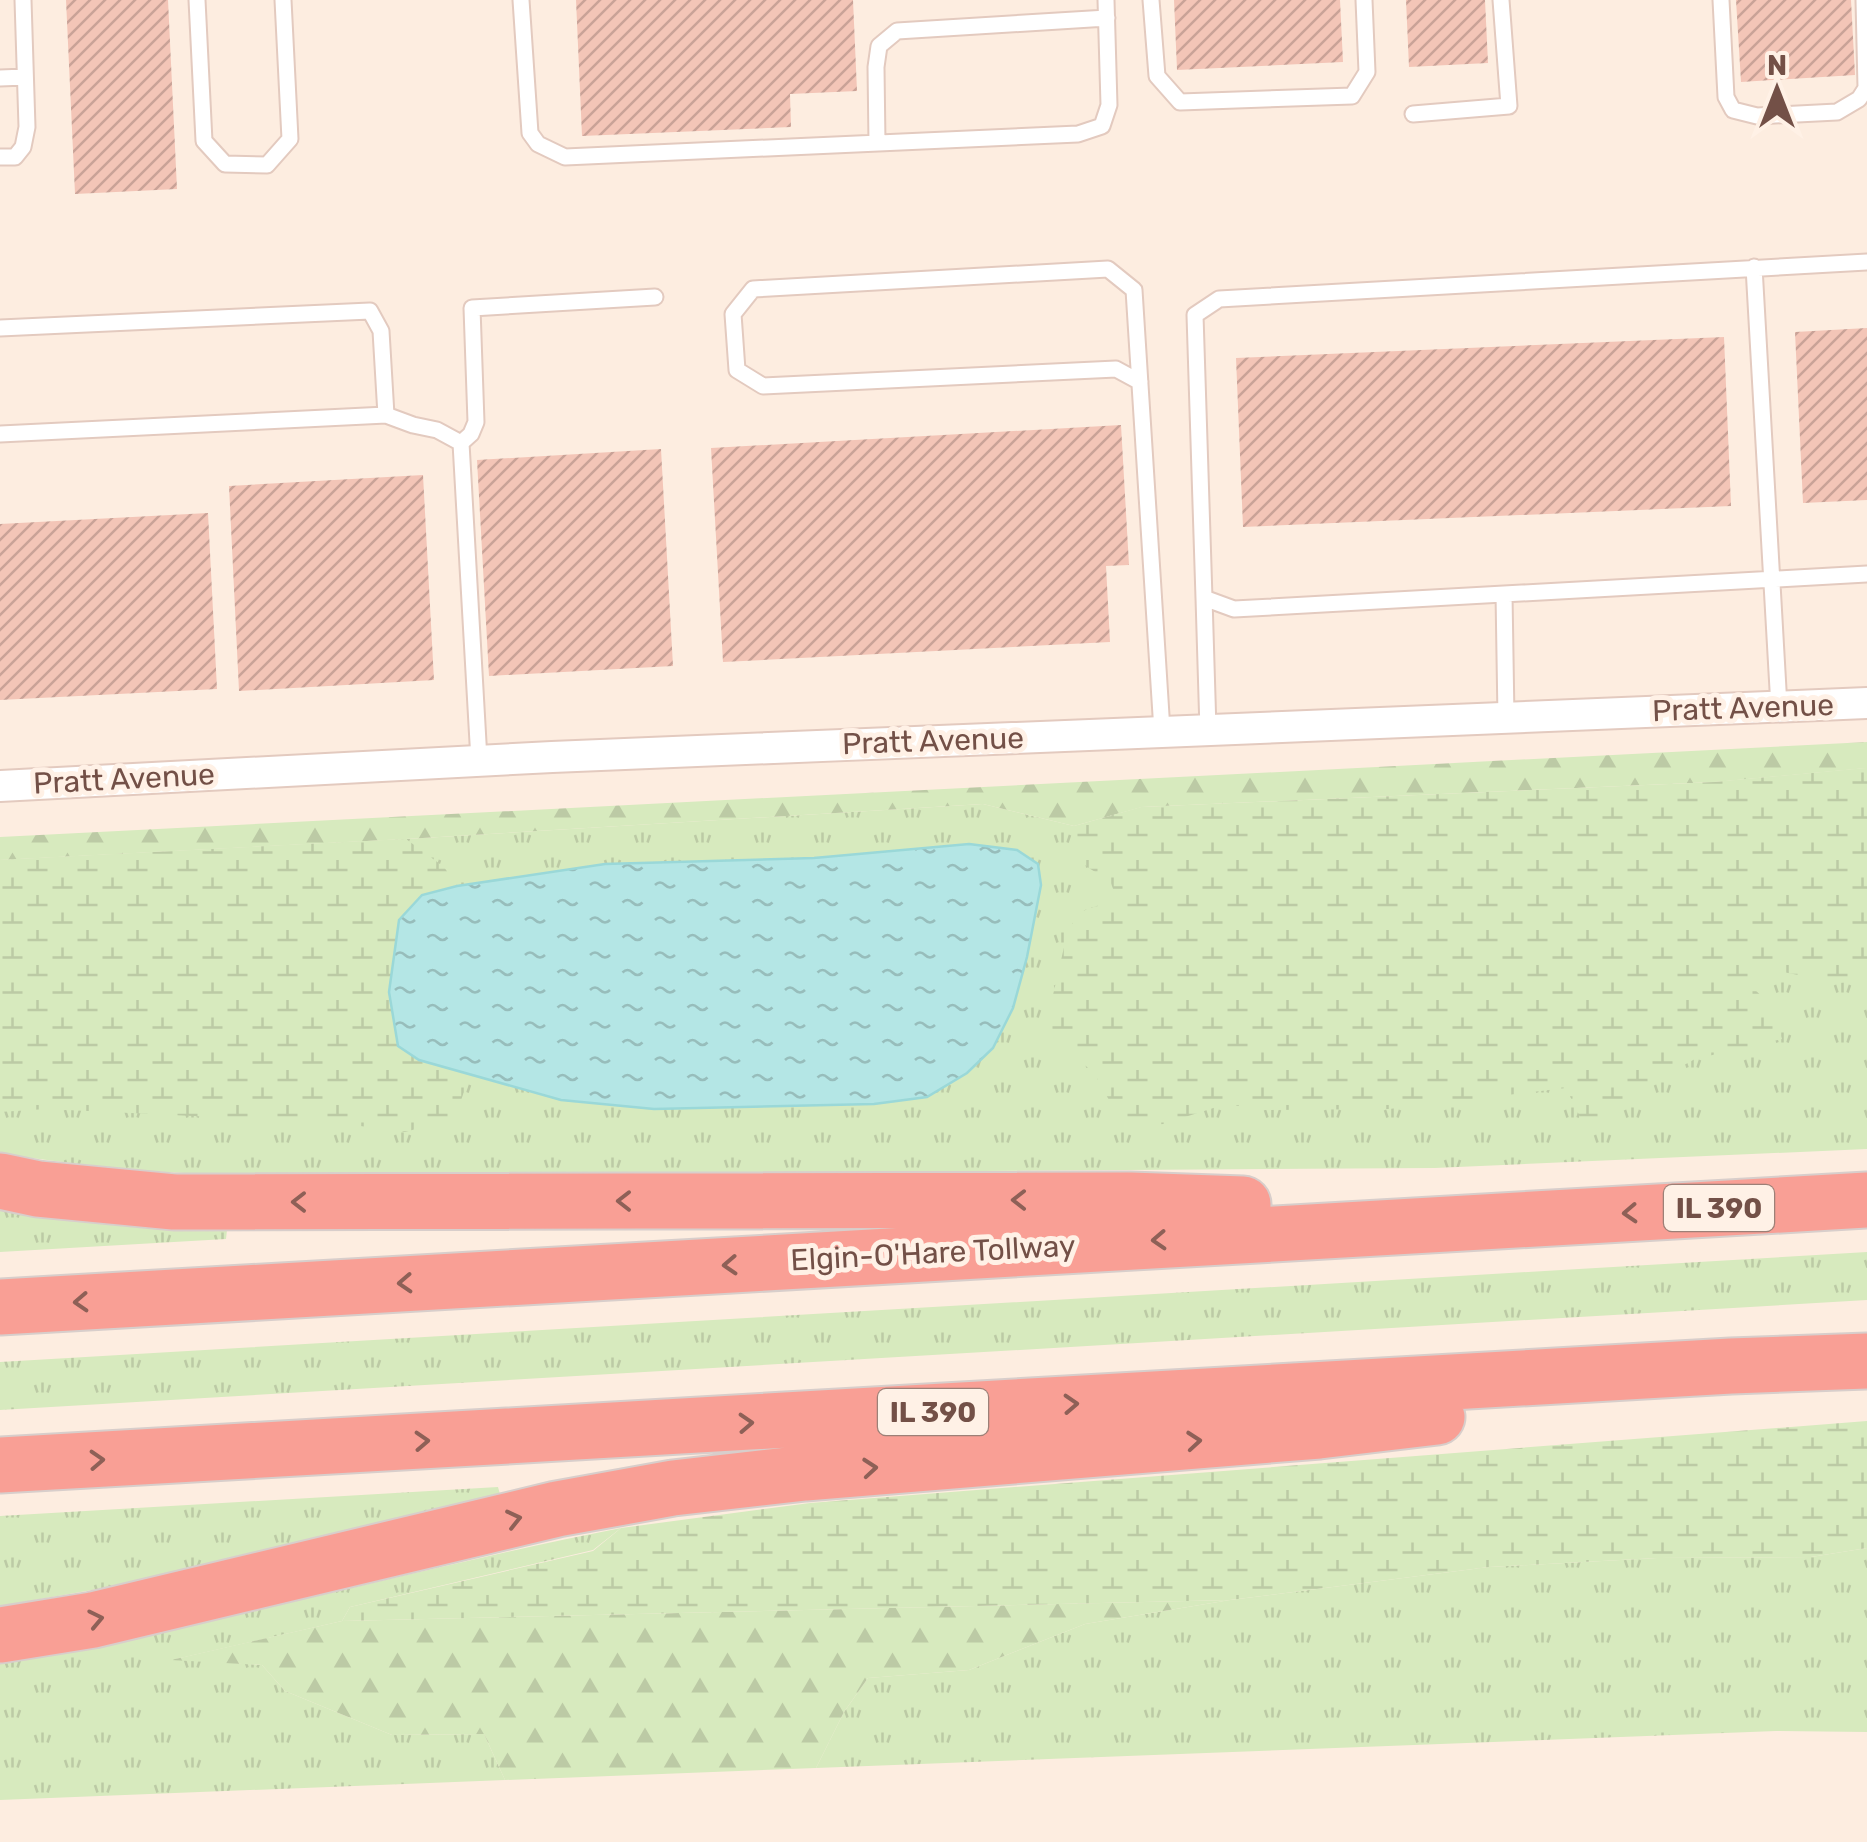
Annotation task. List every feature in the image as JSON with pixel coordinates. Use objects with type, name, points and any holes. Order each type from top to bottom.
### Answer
[{"type":"highway","points":[[0,1182],[38,1190],[174,1202],[1130,1200],[1571,1217]]},
{"type":"highway","name":"Elgin-O'Hare Tollway","points":[[0,1307],[1867,1200]]},
{"type":"highway","name":"IL 390","points":[[0,1466],[1867,1361]]},
{"type":"highway","points":[[0,1635],[93,1620],[557,1508],[673,1488],[1471,1414],[1732,1366]]},
{"type":"street","name":"Pratt Avenue","points":[[0,786],[479,760],[1867,703]]},
{"type":"lane","points":[[0,158],[15,157],[23,147],[27,127],[23,0]]},
{"type":"lane","points":[[197,0],[204,141],[226,164],[268,165],[290,139],[283,0]]},
{"type":"lane","points":[[522,0],[530,133],[538,144],[565,157],[1078,134],[1102,126],[1109,104],[1106,0]]},
{"type":"lane","points":[[1151,0],[1156,76],[1180,102],[1352,96],[1367,72],[1364,0]]},
{"type":"lane","points":[[1414,114],[1508,106],[1500,0]]},
{"type":"lane","points":[[1721,0],[1726,97],[1733,110],[1757,116],[1837,112],[1859,99],[1866,88],[1864,0]]},
{"type":"lane","points":[[878,143],[879,46],[897,31],[1106,18]]},
{"type":"lane","points":[[0,78],[25,77]]},
{"type":"lane","points":[[1208,730],[1194,315],[1219,298],[1867,262]]},
{"type":"lane","points":[[1754,268],[1779,707]]},
{"type":"lane","points":[[1140,382],[1116,368],[763,386],[737,370],[733,314],[753,289],[1108,269],[1134,290],[1140,382],[1162,732]]},
{"type":"lane","points":[[479,760],[461,444],[476,422],[472,308],[655,297]]},
{"type":"lane","points":[[0,328],[370,311],[381,331],[386,415]]},
{"type":"lane","points":[[0,434],[386,415],[412,426],[437,430],[461,444]]},
{"type":"lane","points":[[1204,598],[1234,609],[1867,574]]},
{"type":"lane","points":[[1504,594],[1506,718]]},
{"type":"green space","points":[[1867,742],[1867,768],[1715,782],[1142,807],[1074,826],[983,804],[0,860],[0,837]]},
{"type":"green space","points":[[1867,768],[1867,1149],[1435,1168],[244,1176],[125,1170],[0,1154],[0,860],[983,804],[1074,826]],"holes":[[[969,844],[1038,865],[1040,885],[1027,957],[1013,1008],[993,1048],[967,1073],[927,1097],[874,1104],[654,1109],[561,1100],[422,895],[457,886],[605,864],[814,858]]]},
{"type":"green space","points":[[1867,768],[1867,979],[1839,983],[1778,971],[1756,976],[1753,988],[1770,1004],[1782,1039],[1695,1059],[1619,1101],[1606,1122],[1582,1121],[1566,1088],[1389,1109],[1266,1110],[1226,1104],[1163,1124],[1135,1126],[1120,1120],[1093,1071],[1055,1045],[1047,1021],[1068,930],[1080,912],[1115,894],[1109,878],[1080,860],[1074,826],[1141,807],[1715,782]]},
{"type":"green space","points":[[406,839],[444,867],[457,886],[422,895],[419,1060],[470,1074],[455,1118],[405,1132],[338,1123],[46,1109],[0,1112],[0,860]]},
{"type":"green space","points":[[0,1208],[52,1218],[227,1230],[226,1239],[0,1252]]},
{"type":"green space","points":[[1867,1252],[1867,1300],[0,1410],[0,1362]]},
{"type":"green space","points":[[1867,1421],[1867,1548],[1811,1557],[1657,1558],[1489,1567],[1230,1600],[342,1621],[350,1607],[593,1551],[621,1528],[810,1503]]},
{"type":"green space","points":[[498,1487],[501,1498],[104,1588],[0,1606],[0,1516]]},
{"type":"green space","points":[[621,1528],[593,1550],[350,1607],[342,1621],[176,1659],[262,1665],[285,1691],[392,1735],[484,1734],[505,1780],[0,1800],[0,1660],[151,1635]]},
{"type":"green space","points":[[1867,1548],[1867,1732],[1776,1731],[816,1768],[844,1712],[868,1678],[969,1670],[1085,1624],[1230,1600],[1489,1567],[1657,1558],[1811,1557]]},
{"type":"green space","points":[[1230,1600],[1085,1624],[969,1670],[868,1678],[844,1712],[816,1768],[505,1780],[484,1734],[392,1735],[285,1691],[262,1665],[171,1660],[342,1621]]},
{"type":"water","points":[[969,844],[1017,850],[1038,864],[1041,885],[1013,1008],[993,1048],[967,1073],[927,1097],[874,1104],[654,1109],[561,1100],[419,1060],[398,1046],[389,992],[399,920],[422,895],[457,886],[605,864],[814,858]]},
{"type":"building","points":[[66,0],[168,0],[177,189],[75,194]]},
{"type":"building","points":[[576,0],[853,0],[857,91],[790,94],[791,127],[582,136]]},
{"type":"building","points":[[1174,0],[1340,0],[1343,62],[1177,70]]},
{"type":"building","points":[[1406,0],[1485,0],[1488,63],[1409,67]]},
{"type":"building","points":[[1736,0],[1851,0],[1855,75],[1741,82]]},
{"type":"building","points":[[1867,328],[1867,500],[1803,503],[1795,332]]},
{"type":"building","points":[[1724,337],[1731,506],[1243,527],[1236,358]]},
{"type":"building","points":[[1121,425],[1129,565],[1106,566],[1110,642],[723,662],[711,448]]},
{"type":"building","points":[[661,449],[673,666],[489,676],[477,460]]},
{"type":"building","points":[[423,475],[434,680],[239,691],[229,486]]},
{"type":"building","points":[[208,513],[217,689],[0,700],[0,524]]}]
